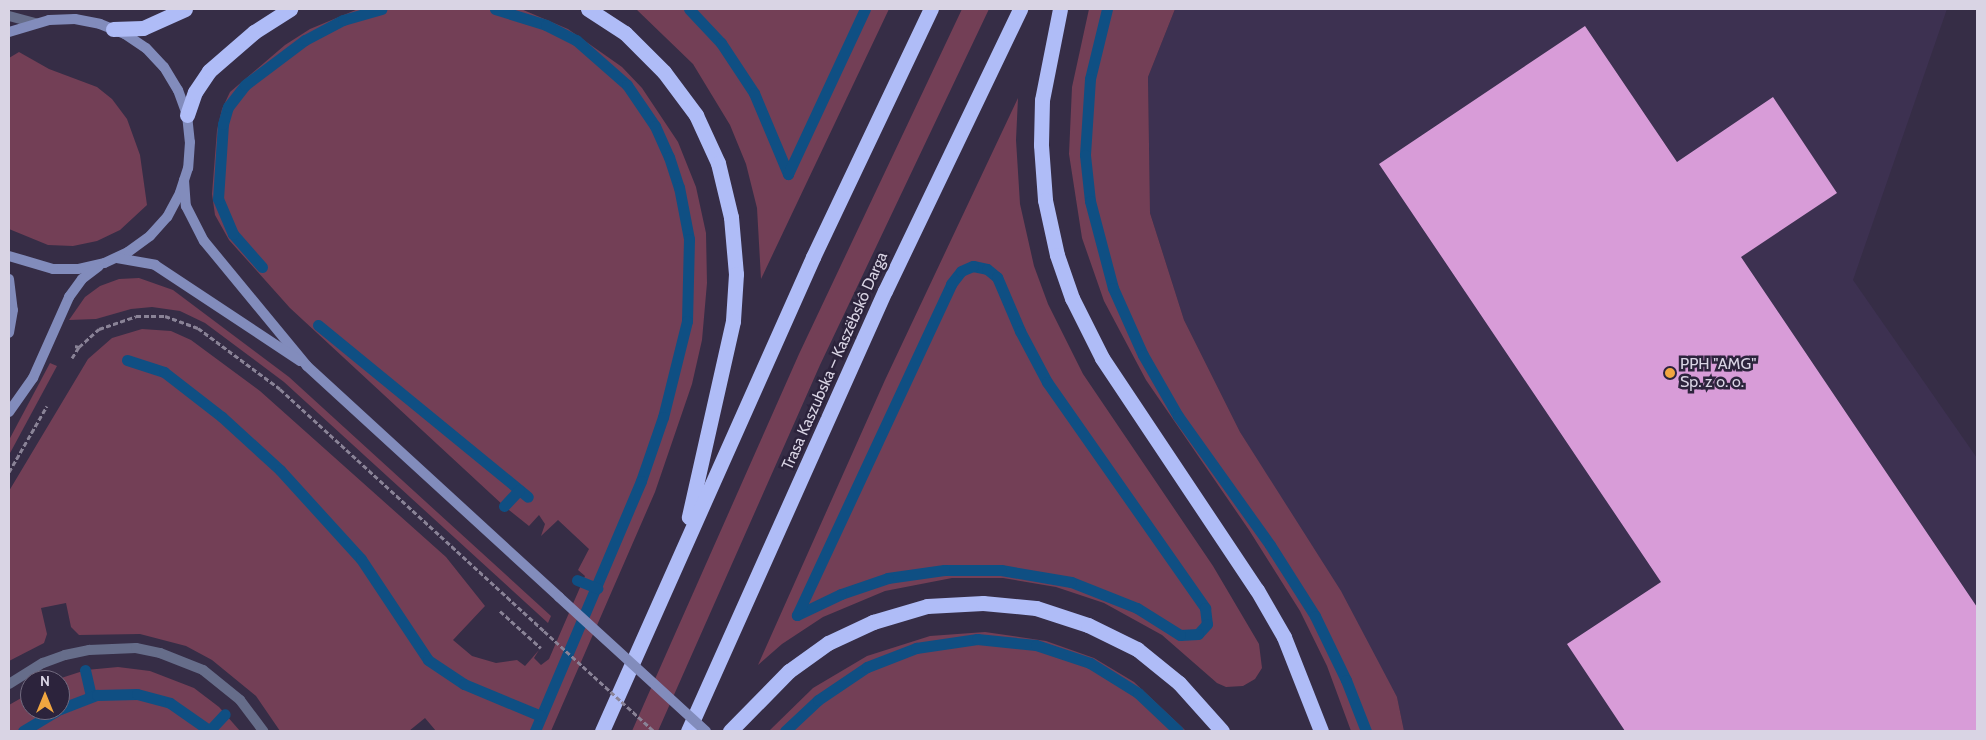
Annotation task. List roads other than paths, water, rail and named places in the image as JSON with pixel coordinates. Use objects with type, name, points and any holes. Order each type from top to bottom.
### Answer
[{"type":"highway","points":[[113,29],[144,28],[185,9]]},
{"type":"highway","points":[[187,115],[195,92],[209,71],[254,32],[290,9]]},
{"type":"highway","points":[[588,9],[625,33],[664,72],[696,115],[718,163],[731,217],[736,274],[733,321],[683,547]]},
{"type":"highway","points":[[602,731],[813,257],[931,9]]},
{"type":"highway","name":"Trasa Kaszubska – Kaszëbskô Darga","points":[[688,731],[885,291],[1020,9]]},
{"type":"highway","points":[[1060,9],[1042,100],[1041,145],[1045,200],[1057,255],[1072,298],[1102,358],[1261,598],[1284,638],[1321,731]]},
{"type":"highway","points":[[730,731],[789,671],[828,643],[873,622],[927,606],[983,602],[1036,608],[1088,625],[1137,649],[1179,682],[1222,731]]},
{"type":"main road","points":[[9,32],[36,23],[75,19],[113,29],[146,48],[164,68],[178,90],[187,115],[190,142],[184,180],[186,206],[204,241],[307,366],[706,731]]},
{"type":"main road","points":[[9,256],[53,269],[78,269],[116,258],[150,236],[167,217],[184,180]]},
{"type":"main road","points":[[116,258],[154,265],[307,366]]},
{"type":"main road","points":[[9,412],[33,378],[69,297],[82,279],[104,263]]},
{"type":"main road","points":[[9,279],[13,310],[9,333]]},
{"type":"lane","points":[[9,16],[36,23]]},
{"type":"lane","points":[[9,684],[43,664],[65,655],[89,650],[136,648],[160,653],[203,670],[240,700],[263,731]]},
{"type":"waterway","points":[[262,267],[233,234],[218,199],[223,124],[228,107],[245,85],[305,40],[343,20],[381,9]]},
{"type":"waterway","points":[[495,9],[546,25],[576,40],[627,85],[655,126],[669,157],[679,187],[689,239],[687,321],[663,417],[641,481],[535,731]]},
{"type":"waterway","points":[[689,9],[721,43],[754,93],[788,174]]},
{"type":"waterway","points":[[788,174],[865,9]]},
{"type":"waterway","points":[[1107,9],[1090,79],[1085,155],[1090,201],[1113,288],[1143,355],[1178,416],[1270,545],[1315,616],[1346,680],[1366,731]]},
{"type":"waterway","points":[[973,266],[987,269],[997,277],[1020,331],[1047,382],[1205,608],[1207,624],[1198,634],[1180,635],[1137,608],[1071,582],[1001,570],[944,570],[888,578],[841,594],[797,615],[951,284],[961,271],[973,266]]},
{"type":"waterway","points":[[318,325],[528,497]]},
{"type":"waterway","points":[[127,360],[164,372],[222,417],[280,470],[361,559],[428,660],[464,684],[541,716]]},
{"type":"waterway","points":[[504,506],[519,490]]},
{"type":"waterway","points":[[577,580],[597,588]]},
{"type":"waterway","points":[[785,731],[818,700],[867,667],[916,648],[977,639],[1036,645],[1090,663],[1138,693],[1178,731]]},
{"type":"waterway","points":[[85,670],[91,696]]},
{"type":"waterway","points":[[70,705],[97,695],[137,694],[170,703],[210,731]]},
{"type":"waterway","points":[[209,731],[225,714]]},
{"type":"waterway","points":[[23,731],[41,720]]},
{"type":"place","name":"PPH \"AMG\" Sp. z o. o.","points":[[1670,373]]}]
